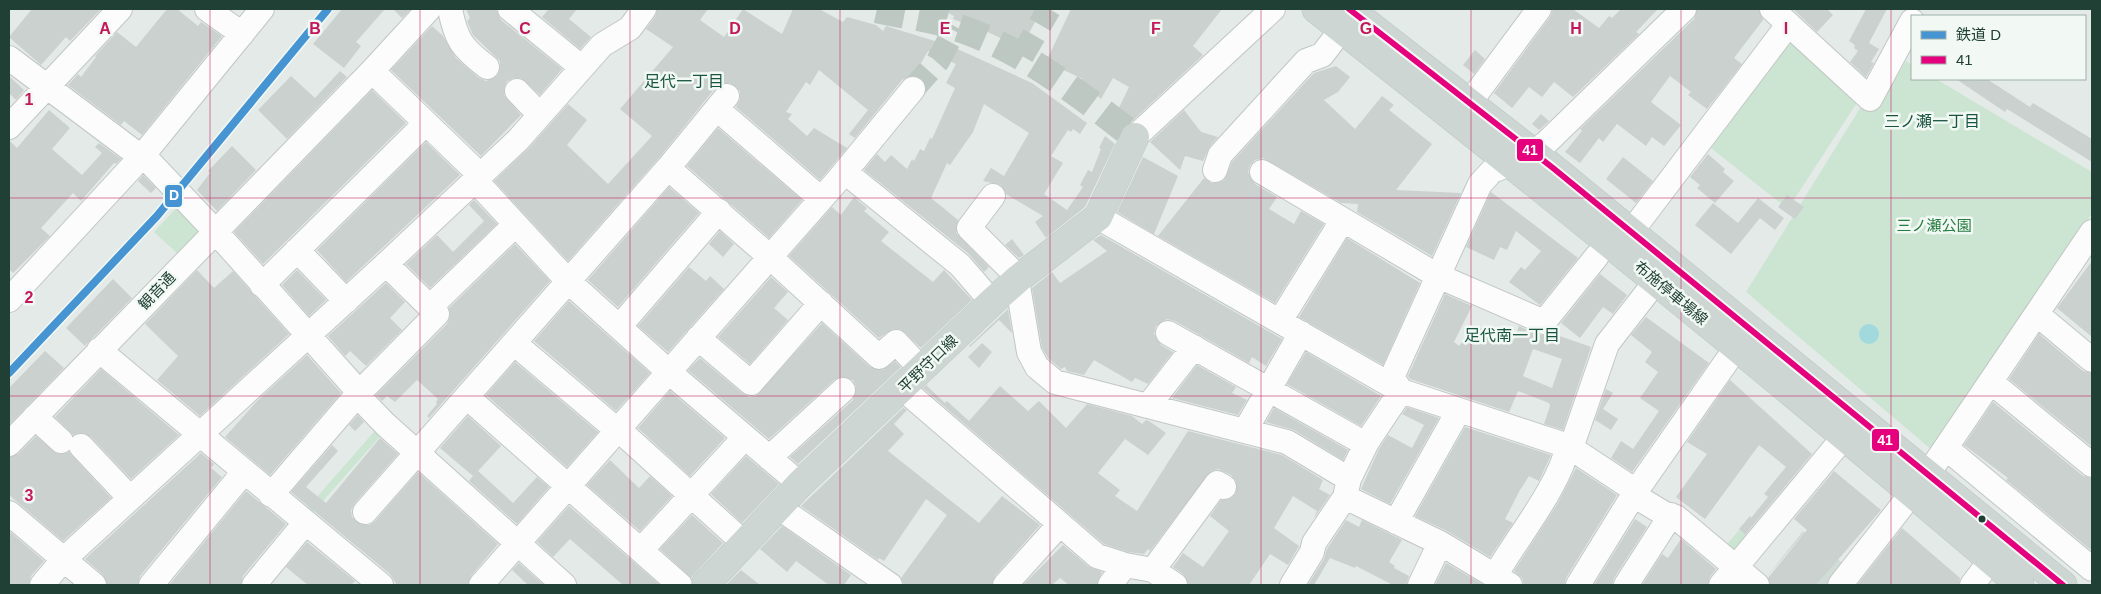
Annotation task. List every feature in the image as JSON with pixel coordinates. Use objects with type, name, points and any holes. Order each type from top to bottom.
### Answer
[{"type":"main road","name":"布施停車場線","points":[[1316,9],[1351,15],[1470,102],[1522,157],[1631,232],[1930,470],[2063,585]]},
{"type":"main road","name":"布施停車場線","points":[[1351,15],[1522,157],[1656,281],[1844,437],[1930,470],[1991,560],[2020,585]]},
{"type":"main road","name":"平野守口線","points":[[705,585],[800,484],[992,302],[1018,279],[1098,218],[1135,137]]},
{"type":"street","points":[[9,127],[120,9]]},
{"type":"street","points":[[208,9],[242,34]]},
{"type":"street","points":[[11,292],[142,156],[262,9]]},
{"type":"street","name":"観音通","points":[[9,444],[372,71],[429,9]]},
{"type":"street","points":[[450,9],[455,33],[468,52],[487,67]]},
{"type":"street","points":[[510,9],[581,67]]},
{"type":"street","points":[[42,585],[63,560],[198,434],[346,301],[474,179],[518,140],[602,45],[630,28],[644,9]]},
{"type":"street","points":[[1135,137],[1273,9]]},
{"type":"street","points":[[1470,102],[1539,9]]},
{"type":"street","points":[[1401,391],[1392,377],[1480,184],[1492,171],[1545,144],[1684,9]]},
{"type":"street","points":[[1215,170],[1220,155],[1306,61],[1322,55],[1351,15]]},
{"type":"street","points":[[1631,232],[1783,15],[1870,99],[1911,23]]},
{"type":"street","points":[[9,58],[142,156],[215,231],[385,424],[564,585]]},
{"type":"street","points":[[372,71],[478,173],[474,179]]},
{"type":"street","points":[[481,585],[845,172],[913,89]]},
{"type":"street","points":[[517,91],[540,114]]},
{"type":"street","points":[[366,512],[668,168],[722,102],[821,199]]},
{"type":"street","points":[[262,285],[426,124]]},
{"type":"street","points":[[668,168],[719,211],[879,357],[896,342],[922,370]]},
{"type":"street","points":[[845,172],[960,265],[992,302]]},
{"type":"street","points":[[1262,172],[1438,276],[1544,322],[1597,256]]},
{"type":"street","points":[[474,179],[515,226],[568,281],[669,372],[800,484]]},
{"type":"street","points":[[993,196],[969,228],[1018,279],[1029,352],[1037,367],[1056,382],[1287,442],[1347,488],[1396,522],[1440,543],[1502,581],[1566,458],[1607,344],[1656,281]]},
{"type":"street","points":[[619,327],[719,211]]},
{"type":"street","points":[[1098,218],[1401,391],[1570,447],[1665,514],[1671,515],[1757,585]]},
{"type":"street","points":[[1280,321],[1342,221]]},
{"type":"street","points":[[430,307],[515,226]]},
{"type":"street","points":[[1840,585],[1930,470],[2038,315],[2092,232]]},
{"type":"street","points":[[297,250],[346,301]]},
{"type":"street","points":[[272,495],[358,394],[436,314],[386,264]]},
{"type":"street","points":[[698,338],[751,383],[821,303]]},
{"type":"street","points":[[2038,315],[2092,360]]},
{"type":"street","points":[[1168,332],[1362,442],[1367,442]]},
{"type":"street","points":[[1245,431],[1301,333]]},
{"type":"street","points":[[514,343],[618,429],[744,543]]},
{"type":"street","points":[[1148,406],[1194,347]]},
{"type":"street","points":[[1578,585],[1636,493],[1736,348]]},
{"type":"street","points":[[99,350],[305,523],[369,582]]},
{"type":"street","points":[[1991,382],[2092,465]]},
{"type":"street","points":[[902,389],[1097,556],[1125,566],[1153,570],[1175,585]]},
{"type":"street","points":[[770,458],[843,390]]},
{"type":"street","points":[[1292,585],[1312,552],[1314,543],[1347,488],[1367,442],[1401,391]]},
{"type":"street","points":[[467,397],[680,585]]},
{"type":"street","points":[[1396,522],[1459,410]]},
{"type":"street","points":[[35,417],[71,444],[130,498]]},
{"type":"street","points":[[641,550],[745,437]]},
{"type":"street","points":[[1721,585],[1844,437]]},
{"type":"street","points":[[1930,470],[2092,569]]},
{"type":"street","points":[[151,585],[244,472]]},
{"type":"street","points":[[1153,570],[1217,483],[1224,486]]},
{"type":"street","points":[[778,507],[890,585]]},
{"type":"street","points":[[9,513],[94,585]]},
{"type":"street","points":[[1626,585],[1671,515]]},
{"type":"street","points":[[254,585],[305,523]]},
{"type":"street","points":[[1005,585],[1060,524]]},
{"type":"street","points":[[1420,585],[1440,543]]},
{"type":"street","points":[[1972,585],[1991,560]]},
{"type":"street","points":[[1110,585],[1125,566]]},
{"type":"shaded area","points":[[1803,531],[1845,565],[1829,585],[1816,585],[1833,564],[1801,537],[1760,585]]},
{"type":"green space","points":[[1796,44],[1860,98],[1788,209],[1711,148],[1787,45]]},
{"type":"green space","name":"三ノ瀬公園","points":[[1906,61],[1911,64],[1911,80],[1938,80],[2092,172],[2092,213],[1933,451],[1746,292],[1862,105],[1878,108]]},
{"type":"green space","points":[[180,204],[206,229],[180,256],[154,232]]},
{"type":"green space","points":[[379,426],[385,431],[307,519],[302,514]]},
{"type":"green space","points":[[1739,530],[1752,541],[1735,561],[1722,550]]},
{"type":"water","points":[[1869,324],[1876,327],[1879,334],[1876,341],[1869,344],[1862,341],[1859,334],[1862,327]]},
{"type":"building","points":[[32,9],[101,9],[70,41],[66,37],[41,65],[9,37]]},
{"type":"building","points":[[167,9],[177,9],[198,26],[201,22],[222,36],[142,135],[124,121],[121,125],[68,85],[78,74],[81,77],[95,56],[117,32],[136,47]]},
{"type":"building","points":[[342,9],[385,9],[356,42],[361,46],[344,68],[313,44]]},
{"type":"building","points":[[393,9],[411,9],[402,18]]},
{"type":"building","points":[[466,9],[496,9],[501,20],[562,69],[540,95],[521,78],[507,81],[504,95],[521,115],[481,156],[391,70],[432,26],[443,36],[456,58],[479,78],[486,81],[497,76],[500,69],[500,61],[473,35],[467,21],[470,18]]},
{"type":"building","points":[[549,9],[577,9],[569,19],[591,37],[580,49],[542,17]]},
{"type":"building","points":[[657,9],[708,9],[700,20],[724,37],[743,9],[782,34],[793,9],[819,9],[843,22],[847,17],[876,25],[883,31],[886,26],[951,46],[1032,83],[1087,123],[1080,134],[1073,129],[1071,132],[1068,130],[1051,156],[1063,163],[1044,194],[1067,210],[1083,187],[1080,185],[1088,170],[1092,172],[1101,149],[1099,148],[1105,136],[1115,144],[1085,207],[1046,238],[1035,222],[1043,216],[1006,194],[1001,185],[983,181],[991,168],[1004,176],[1029,133],[984,104],[973,132],[950,165],[947,163],[931,198],[958,220],[956,233],[989,267],[984,272],[969,254],[864,170],[877,154],[885,162],[891,155],[907,169],[912,159],[914,161],[920,149],[924,151],[930,138],[932,139],[955,88],[946,83],[956,64],[928,51],[914,75],[902,80],[855,138],[849,134],[868,110],[819,70],[810,85],[806,82],[786,112],[792,114],[788,119],[807,136],[814,128],[847,148],[820,180],[736,107],[740,99],[740,91],[730,83],[723,83],[716,87],[658,159],[568,261],[494,181],[528,149],[568,104],[587,120],[567,145],[608,184],[652,136],[620,109],[673,47],[646,29],[655,17]]},
{"type":"building","points":[[940,9],[1042,9],[1021,48],[967,22],[966,24],[953,19],[954,16]]},
{"type":"building","points":[[1071,9],[1222,9],[1193,46],[1203,55],[1130,123],[1117,112],[1129,87],[1113,78],[1101,99],[1078,80],[1083,79],[1046,62]]},
{"type":"building","points":[[1553,9],[1573,9],[1599,28],[1609,16],[1612,18],[1621,9],[1658,9],[1636,32],[1639,34],[1573,97],[1554,82],[1542,97],[1529,87],[1512,108],[1494,93],[1550,17]]},
{"type":"building","points":[[1697,9],[1759,9],[1763,20],[1734,58],[1742,64],[1707,109],[1688,95],[1691,92],[1670,76],[1651,102],[1681,125],[1664,146],[1652,137],[1646,146],[1617,124],[1603,142],[1599,138],[1580,163],[1565,152],[1582,131],[1580,129],[1694,19]]},
{"type":"building","points":[[1827,9],[1833,15],[1817,32],[1794,10]]},
{"type":"building","points":[[1866,9],[1887,9],[1869,43],[1879,49],[1871,62],[1874,63],[1866,77],[1850,62],[1858,51],[1854,48],[1855,45],[1849,41]]},
{"type":"building","points":[[1475,50],[1485,59],[1474,74],[1463,65]]},
{"type":"building","points":[[1336,66],[1350,77],[1338,92],[1324,100],[1355,129],[1382,96],[1394,105],[1389,110],[1432,144],[1396,190],[1461,193],[1432,256],[1357,212],[1358,204],[1341,203],[1263,158],[1255,160],[1250,165],[1248,172],[1255,184],[1277,197],[1269,209],[1294,224],[1301,211],[1324,224],[1275,303],[1158,236],[1204,178],[1211,183],[1218,183],[1224,180],[1232,162],[1314,73]]},
{"type":"building","points":[[340,71],[347,77],[287,139],[258,110],[291,76],[315,98]]},
{"type":"building","points":[[9,76],[24,90],[16,100],[9,93]]},
{"type":"building","points":[[1957,80],[1989,80],[2030,107],[2033,103],[2092,139],[2092,162],[2007,109],[2005,112]]},
{"type":"building","points":[[372,90],[406,123],[263,264],[234,232]]},
{"type":"building","points":[[49,110],[70,128],[52,149],[82,175],[102,153],[95,147],[99,143],[121,159],[116,164],[114,163],[81,201],[73,193],[41,228],[50,236],[13,273],[9,269],[9,140],[17,148]]},
{"type":"building","points":[[1184,110],[1201,132],[1218,137],[1210,146],[1203,161],[1185,156],[1180,170],[1150,142]]},
{"type":"building","points":[[1541,114],[1549,121],[1539,130],[1532,124]]},
{"type":"building","points":[[718,128],[802,200],[769,238],[687,166]]},
{"type":"building","points":[[426,142],[460,175],[346,282],[317,250]]},
{"type":"building","points":[[232,146],[256,170],[217,211],[197,190],[210,173],[208,171]]},
{"type":"building","points":[[1708,154],[1725,169],[1723,172],[1734,181],[1715,203],[1697,188],[1700,185],[1690,177]]},
{"type":"building","points":[[1143,157],[1178,176],[1154,234],[1117,212]]},
{"type":"building","points":[[1623,157],[1653,181],[1636,203],[1606,179]]},
{"type":"building","points":[[143,175],[156,188],[151,193],[138,181]]},
{"type":"building","points":[[669,187],[699,213],[618,307],[588,280]]},
{"type":"building","points":[[1491,192],[1578,258],[1540,305],[1509,282],[1521,267],[1525,270],[1541,251],[1516,231],[1507,250],[1500,247],[1494,260],[1466,247]]},
{"type":"building","points":[[1787,195],[1804,207],[1795,219],[1778,207]]},
{"type":"building","points":[[854,197],[867,208],[864,211],[889,232],[881,241],[933,282],[944,270],[972,300],[921,348],[900,329],[893,329],[879,338],[789,256],[832,207],[841,215]]},
{"type":"building","points":[[1758,198],[1784,218],[1775,230],[1760,218],[1731,254],[1695,225],[1713,203],[1738,223]]},
{"type":"building","points":[[474,200],[497,224],[430,288],[406,264],[437,235],[453,252],[484,221],[469,205]]},
{"type":"building","points":[[720,231],[734,244],[723,257],[709,244]]},
{"type":"building","points":[[1101,235],[1282,339],[1266,366],[1252,357],[1249,363],[1175,321],[1167,319],[1156,326],[1154,334],[1161,345],[1173,352],[1148,384],[1135,378],[1132,382],[1094,360],[1084,375],[1067,371],[1065,367],[1061,369],[1048,358],[1042,348],[1032,288],[1052,272],[1060,283],[1107,251],[1093,240]]},
{"type":"building","points":[[1347,238],[1420,283],[1383,365],[1299,317]]},
{"type":"building","points":[[1012,239],[1024,255],[1019,258],[1005,245]]},
{"type":"building","points":[[515,244],[550,281],[429,418],[427,416],[437,404],[438,399],[417,380],[395,402],[387,396],[382,401],[376,395],[447,324],[450,317],[449,308]]},
{"type":"building","points":[[2092,261],[2092,337],[2057,308]]},
{"type":"building","points":[[689,267],[706,281],[710,276],[724,289],[668,352],[638,326]]},
{"type":"building","points":[[197,270],[214,288],[233,271],[289,334],[200,416],[157,380],[178,356],[145,324]]},
{"type":"building","points":[[297,270],[326,300],[309,316],[282,285]]},
{"type":"building","points":[[1600,274],[1627,295],[1613,314],[1603,307],[1580,338],[1561,323]]},
{"type":"building","points":[[771,277],[788,292],[774,308],[788,320],[750,364],[718,337]]},
{"type":"building","points":[[113,279],[132,298],[85,346],[66,328]]},
{"type":"building","points":[[386,283],[405,302],[390,318],[402,330],[366,366],[350,351],[345,356],[328,336]]},
{"type":"building","points":[[1445,294],[1472,306],[1454,342],[1459,346],[1475,326],[1514,340],[1519,326],[1539,335],[1551,333],[1591,347],[1563,430],[1544,424],[1550,406],[1549,403],[1518,391],[1509,412],[1410,379],[1408,376]],"holes":[[[1533,349],[1562,359],[1552,388],[1523,376]]]},
{"type":"building","points":[[569,301],[650,373],[616,411],[534,341]]},
{"type":"building","points":[[1008,309],[1012,333],[999,320],[969,346]]},
{"type":"building","points":[[1646,317],[1709,363],[1632,472],[1611,458],[1621,441],[1633,449],[1659,411],[1640,398],[1658,372],[1645,362],[1652,352],[1631,335]]},
{"type":"building","points":[[822,323],[870,367],[883,370],[895,361],[901,367],[798,464],[790,457],[853,400],[856,387],[853,380],[840,377],[834,380],[769,439],[688,370],[700,358],[742,393],[749,397],[756,396]]},
{"type":"building","points":[[2039,334],[2083,371],[2092,373],[2092,447],[2009,379]]},
{"type":"building","points":[[982,343],[992,352],[979,368],[968,357]]},
{"type":"building","points":[[45,351],[64,368],[9,425],[9,388]]},
{"type":"building","points":[[1306,352],[1381,396],[1361,426],[1287,384]]},
{"type":"building","points":[[307,355],[341,393],[270,475],[225,437],[257,401]]},
{"type":"building","points":[[515,362],[598,432],[567,467],[486,395]]},
{"type":"building","points":[[1197,365],[1236,387],[1232,393],[1247,400],[1238,415],[1172,398]]},
{"type":"building","points":[[101,369],[179,435],[131,479],[91,437],[84,433],[73,435],[55,417]]},
{"type":"building","points":[[1730,380],[1812,454],[1745,535],[1739,529],[1750,516],[1751,518],[1768,497],[1764,494],[1786,467],[1759,445],[1705,519],[1676,497],[1707,454],[1687,442]]},
{"type":"building","points":[[928,384],[927,386],[945,403],[947,401],[969,421],[1000,386],[1028,411],[1039,401],[1066,428],[1087,404],[1132,416],[1142,424],[1146,420],[1149,421],[1166,433],[1148,455],[1125,439],[1098,473],[1120,490],[1115,496],[1137,511],[1188,431],[1282,455],[1323,480],[1319,489],[1330,495],[1314,518],[1317,511],[1293,496],[1274,528],[1299,546],[1288,565],[1270,554],[1249,585],[1189,585],[1183,574],[1173,567],[1183,553],[1203,567],[1229,531],[1210,516],[1221,500],[1230,499],[1236,493],[1236,481],[1231,475],[1218,469],[1211,471],[1150,551],[1148,549],[1144,554],[1128,552],[1104,544],[923,388]]},
{"type":"building","points":[[1606,389],[1613,393],[1603,409],[1618,419],[1611,430],[1595,420]]},
{"type":"building","points":[[670,391],[725,438],[690,476],[638,428]]},
{"type":"building","points":[[1993,402],[2083,476],[2092,478],[2092,551],[2006,480],[2008,478],[1964,445]]},
{"type":"building","points":[[1407,407],[1439,418],[1390,504],[1361,489],[1379,449],[1388,435],[1412,448],[1424,425],[1402,414]]},
{"type":"building","points":[[903,408],[907,410],[894,424],[904,434],[888,451],[979,523],[1002,496],[1040,525],[995,576],[992,585],[904,585],[901,578],[947,515],[926,499],[884,561],[879,558],[878,560],[801,506]]},
{"type":"building","points":[[1274,408],[1348,450],[1343,460],[1294,430],[1266,422]]},
{"type":"building","points":[[358,415],[364,422],[355,431],[349,425]]},
{"type":"building","points":[[468,416],[501,446],[478,471],[513,503],[537,477],[549,487],[517,524],[469,481],[473,476],[440,448]]},
{"type":"building","points":[[1465,427],[1551,455],[1539,481],[1529,476],[1520,490],[1505,519],[1513,523],[1490,557],[1447,531],[1415,516]]},
{"type":"building","points":[[36,436],[58,454],[69,452],[111,498],[63,541],[9,495],[9,457],[18,454]]},
{"type":"building","points":[[380,438],[398,454],[355,503],[351,510],[352,517],[362,525],[369,525],[375,521],[418,472],[498,544],[471,576],[468,585],[397,585],[390,574],[291,492],[332,445],[338,451],[306,487],[326,503]]},
{"type":"building","points":[[201,453],[214,464],[211,468],[222,477],[140,576],[138,585],[107,585],[103,575],[85,559]]},
{"type":"building","points":[[746,456],[779,484],[742,523],[711,494]]},
{"type":"building","points":[[610,460],[639,488],[650,476],[672,496],[640,531],[587,485]]},
{"type":"building","points":[[1576,468],[1617,495],[1566,578],[1564,585],[1524,585],[1522,578],[1514,571],[1558,503]]},
{"type":"building","points":[[1834,471],[1881,510],[1816,585],[1770,585],[1768,578],[1807,530],[1794,519]]},
{"type":"building","points":[[246,491],[286,524],[243,576],[241,585],[169,585]]},
{"type":"building","points":[[569,506],[660,585],[623,585],[570,539],[553,557],[537,542]]},
{"type":"building","points":[[692,515],[723,543],[691,578],[660,549]]},
{"type":"building","points":[[1635,519],[1647,527],[1614,578],[1612,585],[1594,585]]},
{"type":"building","points":[[1346,520],[1359,527],[1362,520],[1402,540],[1389,562],[1395,566],[1394,568],[1409,576],[1406,585],[1393,585],[1356,566],[1355,568],[1330,558],[1314,585],[1308,585],[1324,559],[1327,549]]},
{"type":"building","points":[[782,526],[851,575],[844,585],[829,585],[796,561],[787,572],[760,549]]},
{"type":"building","points":[[1902,528],[1960,578],[1959,585],[1857,585]]},
{"type":"building","points":[[9,531],[44,561],[31,576],[29,585],[9,585]]},
{"type":"building","points":[[1681,539],[1716,569],[1710,577],[1708,585],[1642,585],[1662,554],[1668,558]]},
{"type":"building","points":[[307,542],[355,581],[351,585],[308,585],[286,567]]},
{"type":"building","points":[[1063,545],[1088,566],[1102,572],[1097,585],[1069,585],[1060,578],[1052,585],[1023,585]]},
{"type":"building","points":[[519,563],[544,585],[528,585],[512,570]]},
{"type":"building","points":[[1446,563],[1484,585],[1435,585]]},
{"type":"building","points":[[741,570],[760,585],[726,585]]},
{"type":"tunnel","points":[[877,9],[946,24],[981,36],[1004,47],[1050,74],[1135,137]]},
{"type":"tunnel","points":[[1022,56],[1049,9]]},
{"type":"tunnel","points":[[913,89],[938,61],[956,27]]},
{"type":"rail line","name":"D","points":[[9,373],[157,216],[328,9]]},
{"type":"transit line","name":"41","points":[[1349,9],[1553,168],[2063,585]]},
{"type":"district","name":"足代一丁目","points":[[684,81]]},
{"type":"district","name":"三ノ瀬一丁目","points":[[1932,121]]},
{"type":"district","name":"足代南一丁目","points":[[1512,335]]}]
